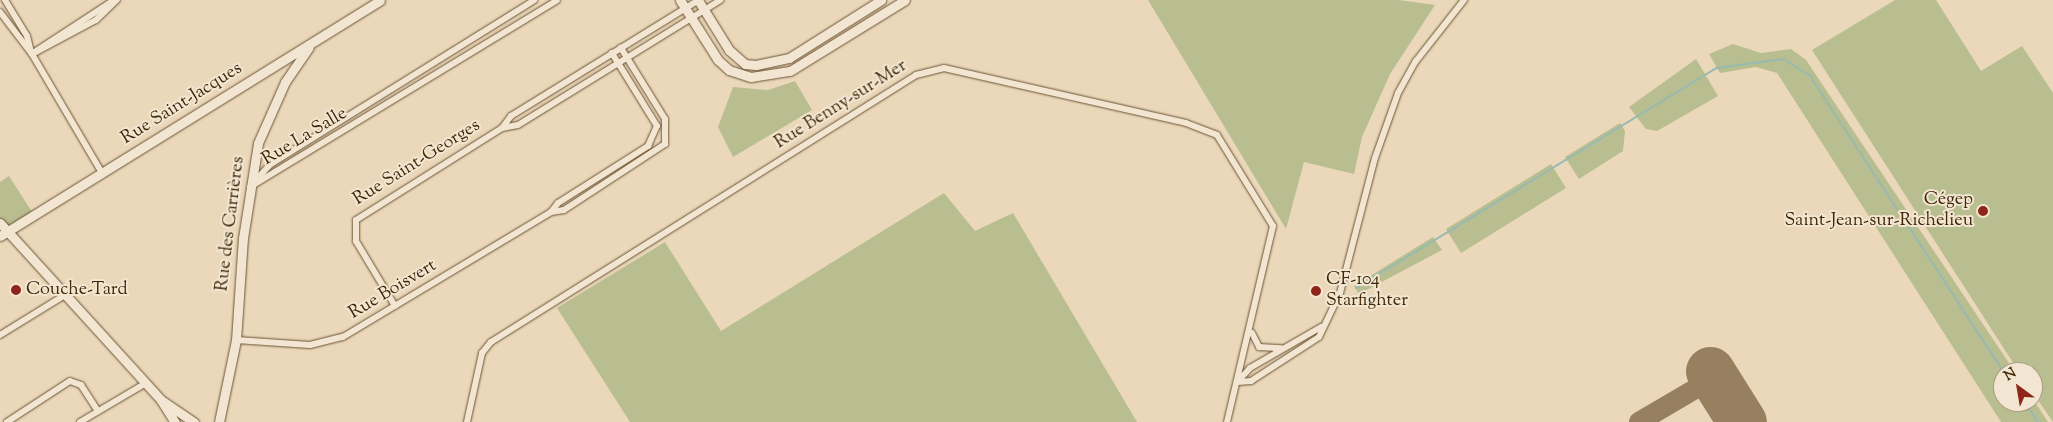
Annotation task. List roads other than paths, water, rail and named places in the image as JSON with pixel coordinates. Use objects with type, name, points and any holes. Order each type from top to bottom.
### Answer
[{"type":"street","points":[[5,0],[28,36],[32,54]]},
{"type":"street","points":[[32,54],[96,20],[115,0]]},
{"type":"street","name":"Rue Saint-Jacques","points":[[4,234],[380,0]]},
{"type":"street","name":"Rue La Salle","points":[[249,188],[271,164],[534,0]]},
{"type":"street","name":"Rue La Salle","points":[[249,188],[557,0]]},
{"type":"street","points":[[680,0],[729,70],[769,76],[814,57],[905,0]]},
{"type":"street","points":[[699,0],[729,50],[745,64],[766,64],[807,47],[881,0]]},
{"type":"street","name":"Rue Saint-Georges","points":[[396,306],[356,241],[356,220],[502,128],[511,116],[699,0]]},
{"type":"street","name":"Rue Saint-Georges","points":[[502,128],[518,125],[720,0]]},
{"type":"street","points":[[1238,382],[1251,381],[1319,337],[1321,327],[1340,293],[1375,158],[1398,93],[1416,61],[1464,0]]},
{"type":"street","points":[[0,12],[32,54],[102,173]]},
{"type":"street","name":"Rue des Carrières","points":[[219,422],[236,340],[249,188],[266,120],[312,43]]},
{"type":"street","points":[[463,44],[469,54]]},
{"type":"street","points":[[807,47],[814,57]]},
{"type":"street","points":[[612,53],[648,109],[657,135],[666,136],[665,119],[621,48]]},
{"type":"street","points":[[766,64],[769,76]]},
{"type":"street","name":"Rue Benny-sur-Mer","points":[[467,422],[482,353],[491,342],[916,74],[935,68],[1186,123],[1217,135],[1273,226],[1252,332],[1227,422]]},
{"type":"street","name":"Rue La Salle","points":[[364,107],[369,115]]},
{"type":"street","name":"Rue Boisvert","points":[[236,340],[322,344],[396,306],[551,212],[558,203],[648,146],[657,135]]},
{"type":"street","name":"Rue Boisvert","points":[[551,212],[564,210],[658,152],[666,136]]},
{"type":"street","points":[[0,224],[4,234],[65,295],[146,383],[161,400],[175,422]]},
{"type":"street","points":[[0,335],[65,295]]},
{"type":"street","points":[[1238,382],[1282,348],[1321,327]]},
{"type":"street","points":[[1252,332],[1259,346],[1282,348]]},
{"type":"street","points":[[1289,344],[1294,353]]},
{"type":"street","points":[[7,422],[70,381],[81,385],[98,411]]},
{"type":"street","points":[[80,422],[146,383]]},
{"type":"street","points":[[161,400],[194,422]]},
{"type":"waterway","points":[[1356,288],[1717,68],[1783,59],[1810,76],[1997,362]]},
{"type":"waterway","points":[[2031,412],[2038,422]]},
{"type":"place","name":"Cégep Saint-Jean-sur-Richelieu","points":[[1983,211]]},
{"type":"place","name":"Couche-Tard","points":[[16,290]]},
{"type":"place","name":"CF-104 Starfighter","points":[[1316,291]]}]
